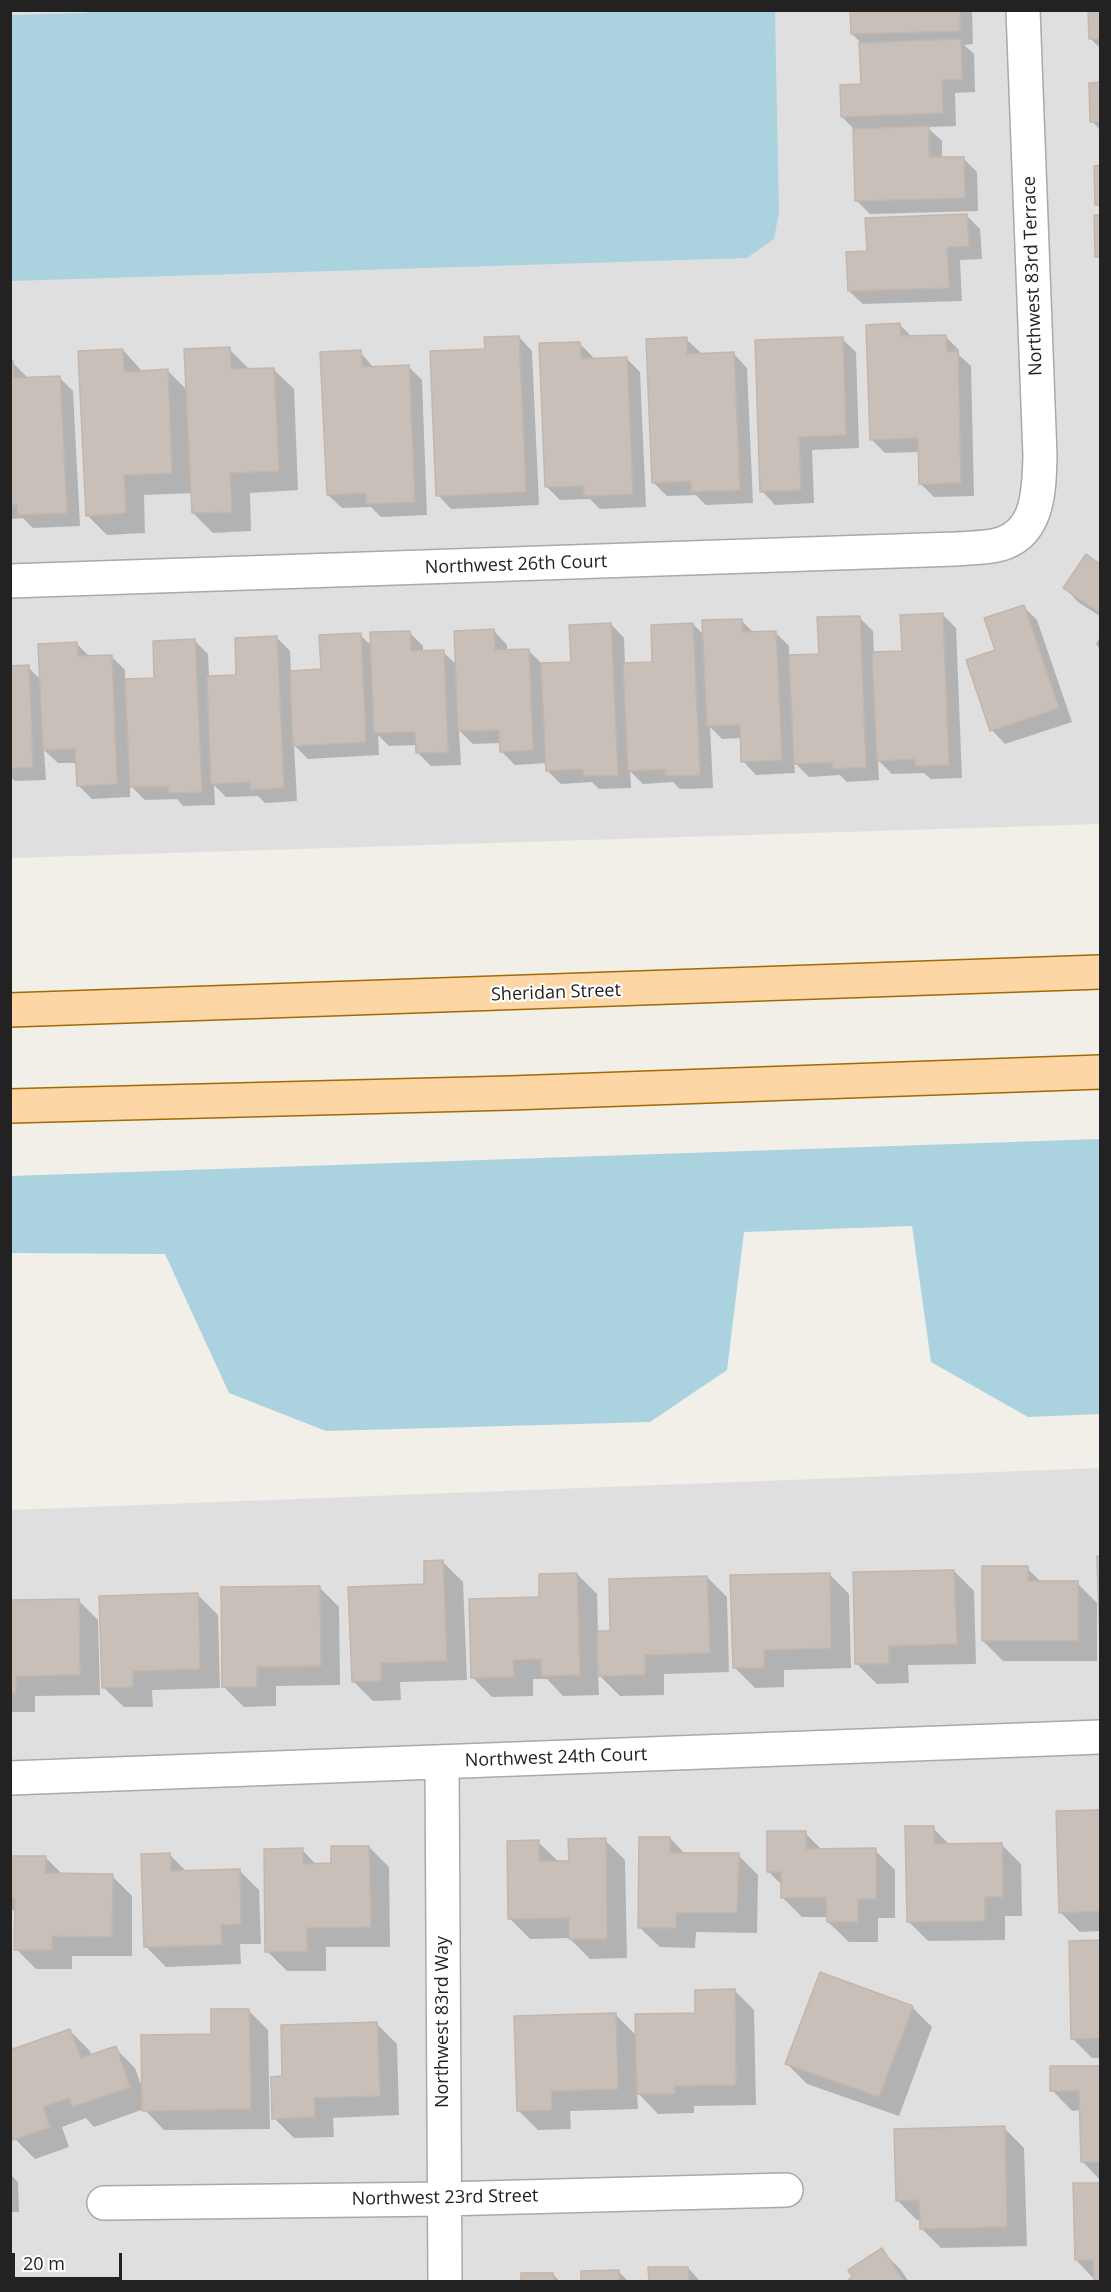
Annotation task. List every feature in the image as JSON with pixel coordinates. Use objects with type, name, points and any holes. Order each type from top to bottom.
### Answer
[{"type":"main road","name":"Sheridan Street","points":[[10,1010],[1101,972]]},
{"type":"main road","points":[[10,1106],[510,1093],[1101,1072]]},
{"type":"street","name":"Northwest 83rd Terrace","points":[[1019,535],[1032,519],[1038,496],[1040,456],[1023,10]]},
{"type":"street","name":"Northwest 26th Court","points":[[10,582],[955,549],[998,545],[1019,535]]},
{"type":"street","name":"Northwest 24th Court","points":[[10,1778],[1101,1737]]},
{"type":"street","name":"Northwest 83rd Way","points":[[442,1762],[445,2282]]},
{"type":"street","name":"Northwest 23rd Street","points":[[104,2203],[444,2199],[786,2190]]},
{"type":"shaded area","points":[[10,11],[1100,11],[1100,824],[11,858]]},
{"type":"shaded area","points":[[1100,1468],[1100,2281],[11,2281],[10,1510]]},
{"type":"water","points":[[100,10],[775,11],[779,212],[774,239],[747,258],[11,281],[11,15],[84,13]]},
{"type":"water","points":[[1100,1139],[1100,1414],[1028,1417],[931,1362],[912,1226],[744,1232],[727,1370],[650,1422],[326,1431],[229,1393],[165,1254],[11,1253],[11,1176]]},
{"type":"building","points":[[850,10],[960,10],[960,31],[851,34]]},
{"type":"building","points":[[1088,10],[1100,10],[1100,39],[1089,39]]},
{"type":"building","points":[[961,39],[962,79],[942,80],[943,113],[841,117],[840,85],[861,84],[859,43]]},
{"type":"building","points":[[1100,82],[1100,122],[1090,122],[1089,83]]},
{"type":"building","points":[[929,126],[929,157],[964,157],[965,198],[855,201],[853,129]]},
{"type":"building","points":[[1100,165],[1100,205],[1095,205],[1094,166]]},
{"type":"building","points":[[967,214],[969,246],[947,247],[949,288],[848,291],[846,252],[867,251],[865,218]]},
{"type":"building","points":[[1094,215],[1100,215],[1100,257],[1095,257]]},
{"type":"building","points":[[900,323],[901,336],[946,335],[947,352],[958,351],[961,483],[919,484],[918,438],[870,440],[866,325]]},
{"type":"building","points":[[519,336],[526,492],[436,496],[430,351],[485,349],[484,337]]},
{"type":"building","points":[[687,337],[687,354],[734,352],[740,490],[691,492],[691,481],[652,483],[646,339]]},
{"type":"building","points":[[843,337],[846,435],[799,437],[801,490],[760,492],[755,340]]},
{"type":"building","points":[[580,342],[581,359],[627,357],[633,494],[584,496],[584,486],[545,487],[539,343]]},
{"type":"building","points":[[230,347],[231,369],[274,368],[279,471],[230,473],[232,512],[192,513],[184,349]]},
{"type":"building","points":[[123,349],[124,372],[168,369],[172,473],[124,475],[126,513],[86,516],[78,351]]},
{"type":"building","points":[[361,350],[362,367],[409,365],[415,502],[366,504],[365,493],[327,495],[320,352]]},
{"type":"building","points":[[10,361],[13,361],[14,378],[60,376],[67,513],[18,515],[17,505],[10,505]]},
{"type":"building","points":[[1086,554],[1100,564],[1100,613],[1063,588]]},
{"type":"building","points":[[1024,605],[1059,708],[990,731],[966,660],[995,650],[984,618]]},
{"type":"building","points":[[943,613],[949,765],[916,766],[915,759],[877,761],[872,652],[902,651],[900,615]]},
{"type":"building","points":[[860,616],[866,767],[832,769],[832,762],[794,764],[789,655],[819,654],[817,617]]},
{"type":"building","points":[[742,619],[742,632],[776,631],[782,760],[741,762],[740,725],[707,726],[702,620]]},
{"type":"building","points":[[611,623],[618,775],[584,776],[583,769],[546,771],[541,663],[571,662],[569,625]]},
{"type":"building","points":[[693,623],[700,775],[665,776],[665,769],[628,771],[623,663],[652,662],[651,625]]},
{"type":"building","points":[[494,629],[495,650],[529,649],[533,750],[500,752],[499,730],[458,731],[454,631]]},
{"type":"building","points":[[410,631],[411,651],[444,650],[448,752],[416,753],[415,732],[374,733],[370,632]]},
{"type":"building","points":[[361,633],[366,742],[293,746],[290,671],[321,669],[319,635]]},
{"type":"building","points":[[277,636],[284,788],[250,790],[250,782],[211,784],[207,676],[236,675],[235,638]]},
{"type":"building","points":[[195,639],[202,792],[168,793],[168,786],[130,787],[125,679],[154,678],[153,641]]},
{"type":"building","points":[[77,642],[78,656],[112,655],[117,784],[77,786],[75,749],[43,750],[38,644]]},
{"type":"building","points":[[29,665],[33,767],[10,768],[10,666]]},
{"type":"building","points":[[1097,1556],[1100,1556],[1100,1649]]},
{"type":"building","points":[[443,1560],[447,1661],[381,1663],[381,1681],[352,1682],[348,1587],[424,1584],[424,1561]]},
{"type":"building","points":[[982,1566],[1028,1566],[1028,1581],[1078,1581],[1078,1641],[982,1641]]},
{"type":"building","points":[[954,1570],[957,1644],[889,1646],[889,1664],[855,1664],[853,1572]]},
{"type":"building","points":[[577,1573],[580,1675],[542,1676],[541,1659],[513,1660],[514,1677],[471,1678],[469,1599],[539,1597],[539,1574]]},
{"type":"building","points":[[830,1573],[831,1648],[764,1650],[764,1668],[733,1668],[730,1575]]},
{"type":"building","points":[[707,1576],[710,1653],[645,1655],[645,1675],[598,1676],[597,1631],[610,1631],[609,1579]]},
{"type":"building","points":[[320,1586],[321,1666],[257,1667],[257,1687],[222,1687],[221,1587]]},
{"type":"building","points":[[198,1593],[200,1669],[133,1671],[133,1687],[102,1688],[99,1596]]},
{"type":"building","points":[[79,1599],[80,1675],[16,1676],[16,1693],[10,1693],[10,1600]]},
{"type":"building","points":[[1100,1810],[1100,1911],[1059,1913],[1056,1811]]},
{"type":"building","points":[[905,1826],[934,1826],[934,1844],[1002,1843],[1003,1897],[985,1897],[985,1921],[907,1922]]},
{"type":"building","points":[[767,1831],[806,1831],[806,1849],[876,1848],[876,1899],[858,1899],[858,1922],[827,1922],[826,1897],[781,1898],[781,1872],[767,1872]]},
{"type":"building","points":[[639,1837],[670,1837],[670,1853],[739,1853],[737,1913],[676,1913],[676,1928],[638,1928]]},
{"type":"building","points":[[606,1838],[607,1939],[569,1939],[569,1918],[508,1919],[507,1841],[539,1840],[539,1861],[569,1861],[568,1839]]},
{"type":"building","points":[[331,1846],[369,1846],[371,1927],[307,1928],[307,1951],[265,1952],[264,1849],[303,1848],[303,1864],[331,1863]]},
{"type":"building","points":[[170,1853],[171,1871],[240,1869],[241,1924],[221,1925],[222,1945],[144,1947],[141,1854]]},
{"type":"building","points":[[10,1856],[46,1856],[45,1873],[113,1874],[112,1937],[52,1936],[52,1950],[14,1950],[15,1898],[10,1898]]},
{"type":"building","points":[[1100,1940],[1100,2038],[1071,2039],[1069,1941]]},
{"type":"building","points":[[820,1972],[913,2006],[879,2097],[785,2064]]},
{"type":"building","points":[[735,1989],[736,2085],[675,2086],[675,2094],[637,2094],[635,2014],[695,2013],[695,1990]]},
{"type":"building","points":[[211,2009],[249,2009],[251,2109],[142,2111],[141,2035],[211,2034]]},
{"type":"building","points":[[616,2013],[618,2089],[551,2091],[552,2110],[517,2111],[514,2016]]},
{"type":"building","points":[[377,2022],[380,2096],[314,2098],[315,2117],[272,2119],[271,2077],[282,2076],[281,2025]]},
{"type":"building","points":[[70,2029],[81,2058],[116,2046],[130,2087],[73,2107],[69,2098],[43,2107],[50,2127],[13,2140],[10,2132],[10,2050]]},
{"type":"building","points":[[1050,2066],[1100,2066],[1100,2162],[1081,2162],[1079,2091],[1050,2091]]},
{"type":"building","points":[[1005,2126],[1007,2227],[920,2229],[919,2200],[896,2201],[894,2129]]},
{"type":"building","points":[[1073,2183],[1100,2183],[1100,2280],[1094,2280],[1093,2260],[1075,2260]]},
{"type":"building","points":[[882,2248],[904,2282],[845,2282],[852,2277],[848,2270]]},
{"type":"building","points":[[648,2267],[688,2267],[689,2282],[649,2282]]},
{"type":"building","points":[[619,2270],[619,2282],[581,2282],[581,2271]]},
{"type":"building","points":[[521,2273],[553,2273],[554,2282],[521,2282]]}]
